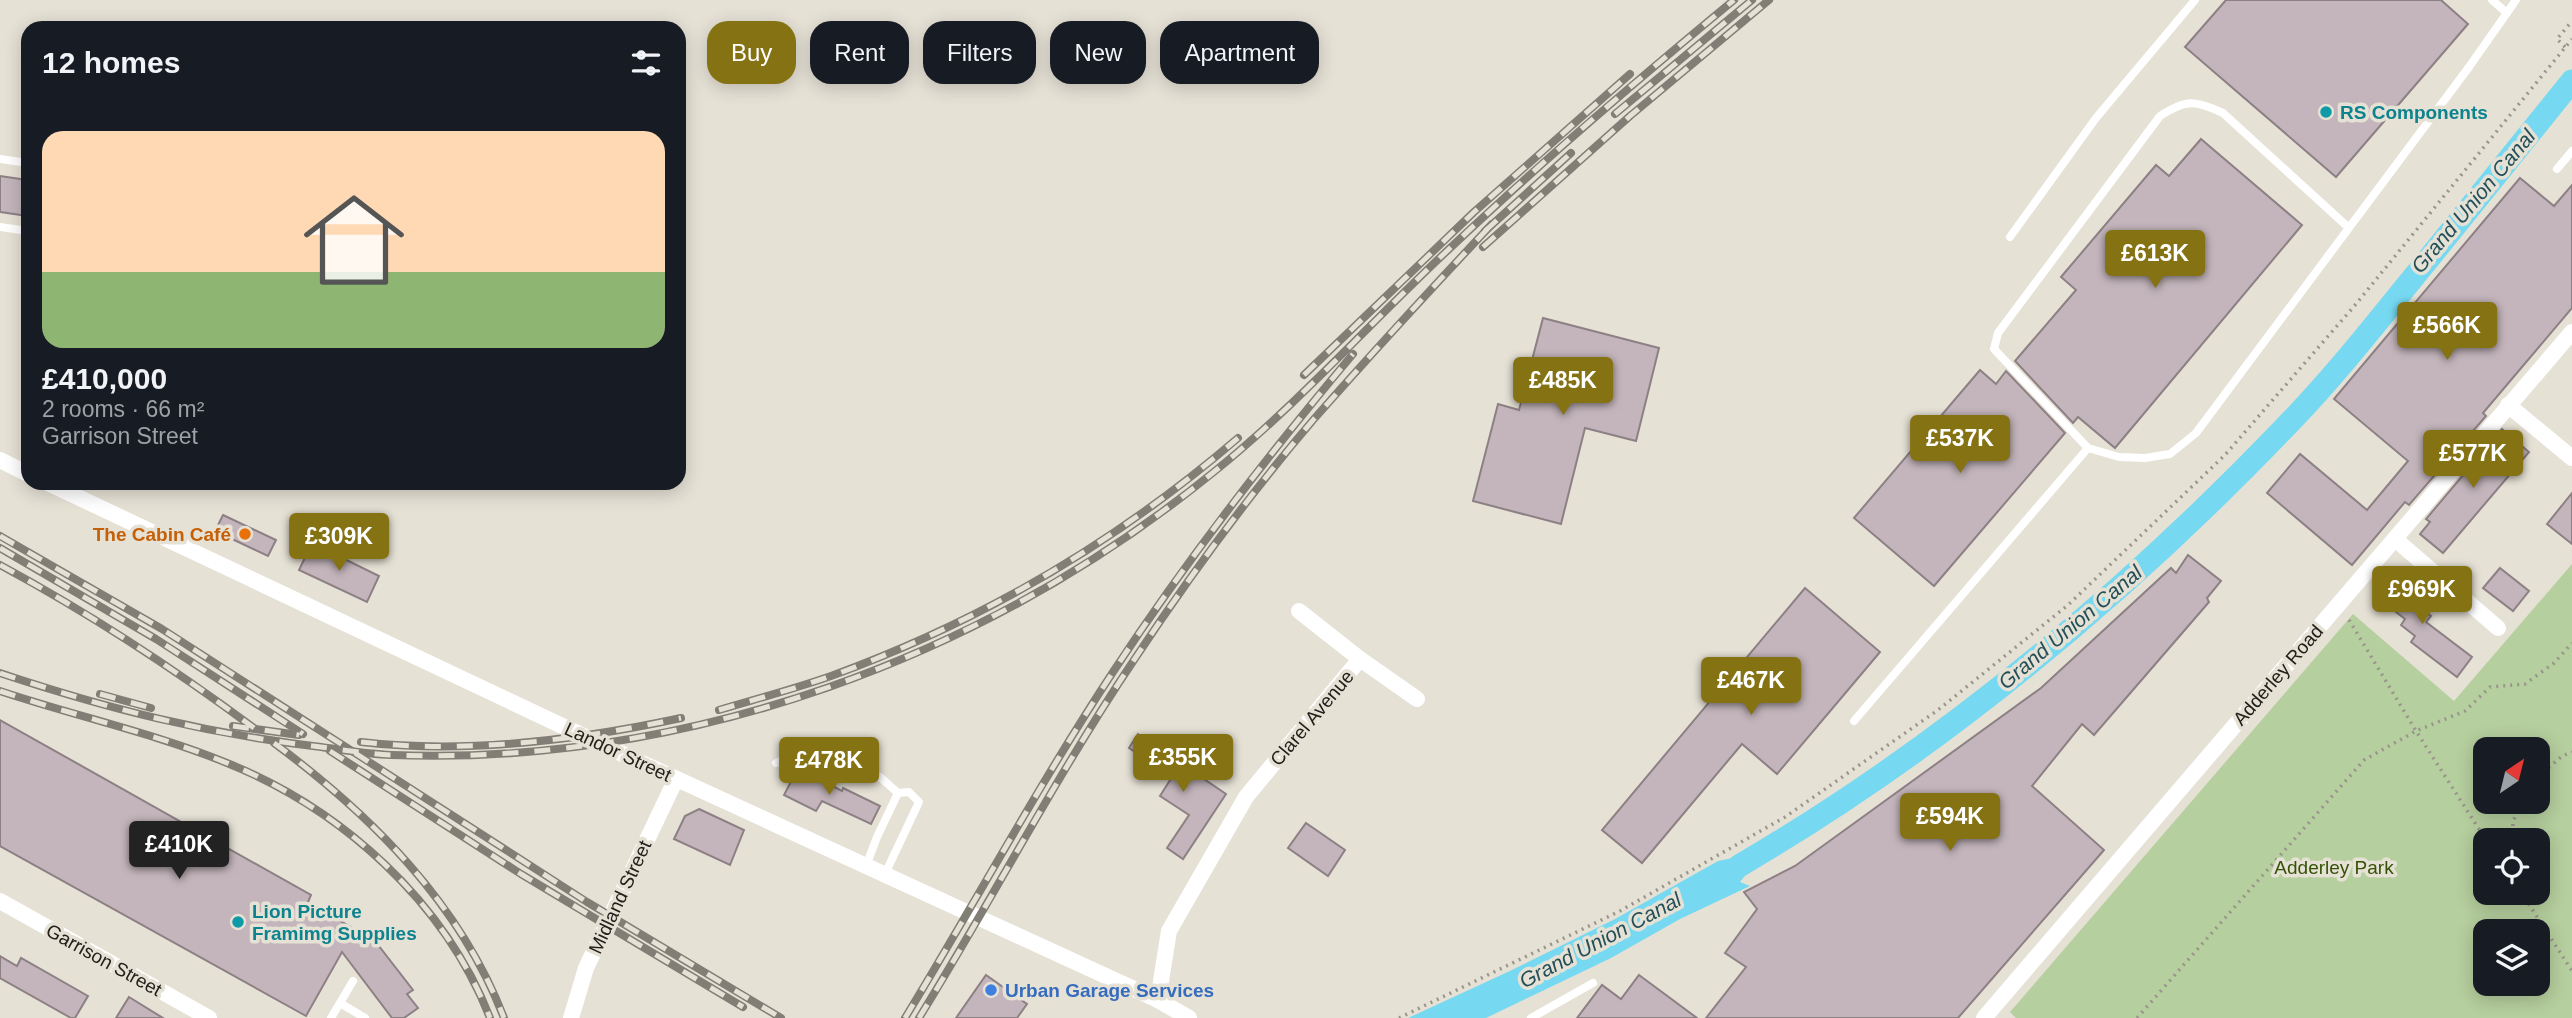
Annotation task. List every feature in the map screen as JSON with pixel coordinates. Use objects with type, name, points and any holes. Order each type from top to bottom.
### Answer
[{"type":"street","name":"Adderley Road","points":[[1984,1018],[2572,331]]},
{"type":"street","points":[[2508,405],[2572,458]]},
{"type":"street","points":[[0,460],[21,470]]},
{"type":"street","name":"Landor Street","points":[[63,490],[884,876],[1158,1000],[1189,1018]]},
{"type":"street","points":[[2395,539],[2498,628]]},
{"type":"street","name":"Clarel Avenue","points":[[1299,611],[1360,659],[1417,698]]},
{"type":"street","name":"Clarel Avenue","points":[[1158,1000],[1168,931],[1246,797],[1360,659]]},
{"type":"street","name":"Midland Street","points":[[571,1018],[586,968],[676,779]]},
{"type":"street","name":"Garrison Street","points":[[0,901],[209,1018]]},
{"type":"lane","points":[[2010,236],[2096,118],[2195,0]]},
{"type":"lane","points":[[2492,0],[2507,13]]},
{"type":"lane","points":[[2350,228],[2223,113],[2202,103],[2177,105],[2160,117],[1998,333],[1994,349],[2088,448],[2119,457],[2145,458],[2170,454],[2196,433],[2350,228],[2469,67],[2516,0]]},
{"type":"lane","points":[[2557,169],[2572,151]]},
{"type":"lane","points":[[0,159],[21,162]]},
{"type":"lane","points":[[0,227],[21,230]]},
{"type":"lane","points":[[1854,722],[2088,448]]},
{"type":"lane","points":[[776,763],[793,754],[811,752],[880,777],[898,793],[909,792],[919,802],[884,876]]},
{"type":"lane","points":[[866,866],[898,793]]},
{"type":"lane","points":[[331,1018],[353,981]]},
{"type":"lane","points":[[1531,1018],[1593,983]]},
{"type":"lane","points":[[340,1003],[365,1018]]},
{"type":"path","points":[[2565,47],[2557,39],[2572,21]]},
{"type":"path","points":[[1399,1018],[1620,911],[1785,817],[1938,710],[2068,605],[2225,455],[2356,304],[2572,38]]},
{"type":"path","points":[[2339,603],[2478,828]]},
{"type":"path","points":[[2137,1018],[2364,760],[2416,731],[2465,711],[2490,687],[2525,684],[2554,663],[2572,643]]},
{"type":"path","points":[[2550,767],[2572,752]]},
{"type":"path","points":[[2529,905],[2572,971]]},
{"type":"green space","name":"Adderley Park","points":[[2572,564],[2572,1018],[2016,1018],[2010,1012],[2353,614],[2454,701]]},
{"type":"water","points":[[1764,845],[1770,854],[1751,868],[1740,882],[1750,886],[1680,919],[1611,958],[1486,1018],[1408,1018],[1615,919],[1718,861],[1752,854]]},
{"type":"building","name":"RS Components","points":[[2226,0],[2441,0],[2468,24],[2336,177],[2185,47]]},
{"type":"building","points":[[2201,139],[2302,225],[2115,448],[2078,417],[2073,423],[2015,361],[2076,290],[2061,277],[2156,165],[2169,176]]},
{"type":"building","points":[[0,176],[21,179],[21,215],[0,212]]},
{"type":"building","points":[[2520,178],[2554,206],[2572,185],[2572,308],[2483,413],[2486,416],[2409,505],[2405,502],[2352,565],[2267,493],[2300,454],[2367,510],[2408,461],[2334,399]]},
{"type":"building","points":[[1543,318],[1659,348],[1636,441],[1585,428],[1561,524],[1473,501],[1498,404],[1519,410]]},
{"type":"building","points":[[1980,370],[1996,384],[2006,371],[2065,433],[1934,586],[1854,518]]},
{"type":"building","points":[[2502,429],[2529,452],[2443,553],[2420,534],[2430,522],[2426,519]]},
{"type":"building","points":[[2572,493],[2572,544],[2547,524]]},
{"type":"building","points":[[223,515],[276,540],[268,556],[215,531]]},
{"type":"building","points":[[312,543],[379,576],[367,602],[299,570]]},
{"type":"building","points":[[2188,555],[2221,581],[2207,598],[2209,602],[2094,735],[2082,724],[2032,786],[2104,850],[1958,1018],[1706,1018],[1746,967],[1725,953],[1757,909],[1744,892],[1795,866],[2041,688],[2171,568],[2176,573]]},
{"type":"building","points":[[2500,568],[2529,591],[2513,611],[2483,588]]},
{"type":"building","points":[[2390,574],[2420,598],[2415,604],[2431,616],[2426,622],[2472,657],[2457,677],[2411,642],[2415,636],[2401,625],[2405,619],[2374,595]]},
{"type":"building","points":[[1805,588],[1880,652],[1777,774],[1742,744],[1642,863],[1602,830]]},
{"type":"building","name":"Lion Picture Framimg Supplies","points":[[0,720],[311,895],[308,902],[375,941],[413,990],[407,994],[418,1008],[404,1018],[392,1018],[342,952],[306,1016],[0,846]]},
{"type":"building","points":[[1138,734],[1226,794],[1183,859],[1167,848],[1189,815],[1160,796],[1172,777],[1129,748]]},
{"type":"building","points":[[798,768],[842,791],[843,788],[880,806],[871,824],[822,801],[816,811],[784,795]]},
{"type":"building","points":[[699,809],[744,830],[730,865],[674,839],[685,816]]},
{"type":"building","points":[[1306,823],[1345,850],[1328,876],[1288,848]]},
{"type":"building","points":[[0,956],[17,966],[21,958],[88,996],[75,1018],[0,978]]},
{"type":"building","name":"Urban Garage Services","points":[[986,975],[1027,1004],[1017,1018],[956,1018]]},
{"type":"building","points":[[1639,975],[1697,1018],[1577,1018],[1602,985],[1621,999]]},
{"type":"building","points":[[129,997],[163,1018],[116,1018]]},
{"type":"waterway","name":"Grand Union Canal","points":[[1739,866],[1889,770],[1961,718],[2099,605],[2230,484],[2328,381],[2572,81]]},
{"type":"railway","points":[[0,673],[159,719],[279,742],[391,755],[503,754],[613,742],[722,719],[828,687],[932,646],[1031,596],[1126,537],[1215,471],[1275,418],[1518,186],[1734,0]]},
{"type":"railway","points":[[1615,114],[1752,0]]},
{"type":"railway","points":[[1483,247],[1630,116],[1769,0]]},
{"type":"railway","points":[[1304,375],[1474,212],[1630,74]]},
{"type":"railway","points":[[1485,231],[1571,153]]},
{"type":"railway","points":[[919,1018],[1105,704],[1198,567],[1314,419],[1492,224]]},
{"type":"railway","points":[[905,1018],[1059,757],[1141,631],[1228,509],[1353,354]]},
{"type":"railway","points":[[719,710],[831,676],[941,631],[994,604],[1096,544],[1145,511],[1238,438]]},
{"type":"railway","points":[[0,536],[162,629],[587,902],[781,1018]]},
{"type":"railway","points":[[0,548],[156,639],[303,734]]},
{"type":"railway","points":[[0,565],[130,642],[254,728]]},
{"type":"railway","points":[[0,691],[199,752],[269,782],[310,806],[349,833],[385,864],[417,898],[446,936],[470,976],[490,1018]]},
{"type":"railway","points":[[100,694],[151,708]]},
{"type":"railway","points":[[361,742],[441,746],[522,743],[603,733],[681,718]]},
{"type":"railway","points":[[233,726],[299,735]]},
{"type":"railway","points":[[274,743],[345,800],[409,864],[463,937],[504,1018]]},
{"type":"railway","points":[[330,751],[521,874],[743,1007]]},
{"type":"place","name":"RS Components","points":[[2326,112]]},
{"type":"place","name":"The Cabin Café","points":[[245,534]]},
{"type":"place","name":"Lion Picture Framimg Supplies","points":[[238,922]]},
{"type":"place","name":"Urban Garage Services","points":[[991,990]]}]
